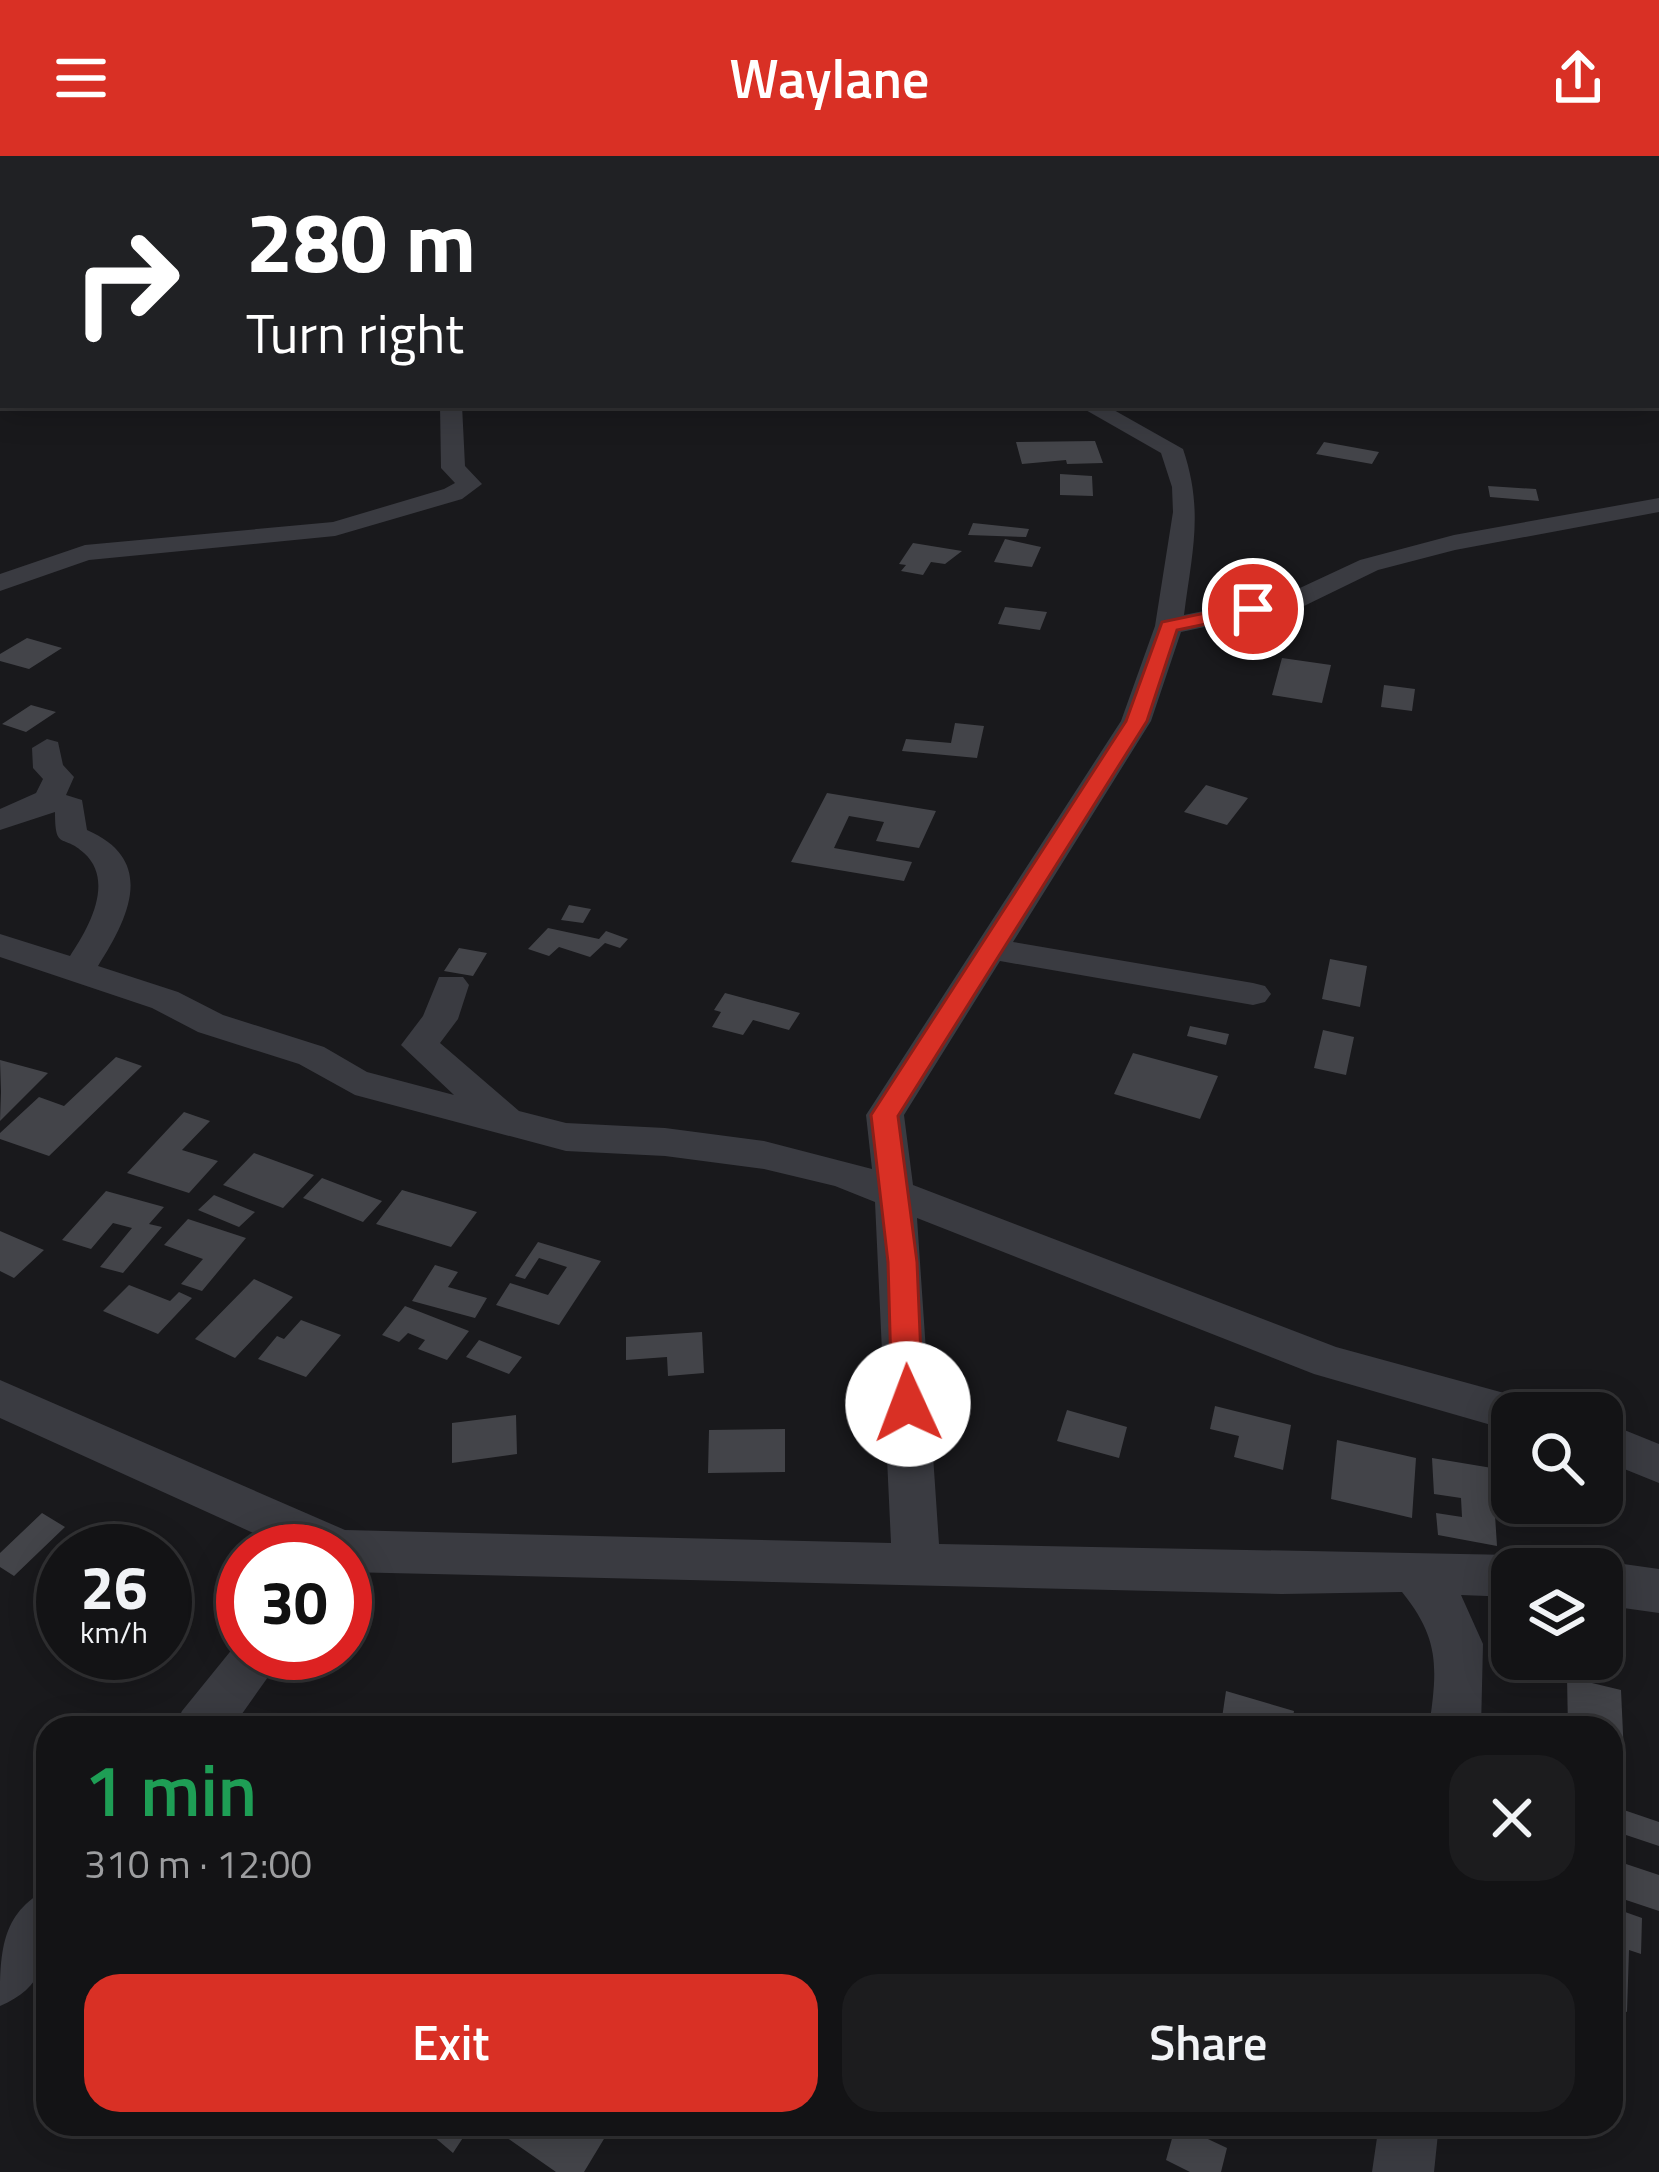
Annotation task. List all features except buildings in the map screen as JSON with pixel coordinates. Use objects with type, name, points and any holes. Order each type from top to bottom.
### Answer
[{"type":"street","points":[[0,583],[85,553],[335,529],[454,494],[470,484],[453,468],[458,448],[448,422],[450,408]]},
{"type":"street","points":[[916,1564],[902,1262],[885,1115],[1136,721],[1168,626],[1185,512],[1184,487],[1172,449],[1094,408]]},
{"type":"street","points":[[1168,626],[1295,600],[1369,565],[1454,543],[1659,505]]},
{"type":"street","points":[[47,748],[48,768],[59,777],[49,800]]},
{"type":"street","points":[[0,821],[49,800],[71,807],[71,835],[101,848],[115,872],[110,921],[78,970]]},
{"type":"street","points":[[0,945],[165,1000],[183,1014],[343,1071],[355,1082],[566,1137],[665,1142],[764,1155],[844,1174],[1329,1362],[1491,1407]]},
{"type":"street","points":[[991,949],[1253,994]]},
{"type":"street","points":[[451,986],[440,1019],[419,1045],[511,1122]]},
{"type":"street","points":[[0,1398],[282,1524]]},
{"type":"street","points":[[1623,1449],[1659,1464]]},
{"type":"street","points":[[372,1552],[1491,1575]]},
{"type":"street","points":[[1414,1571],[1447,1609],[1462,1664],[1456,1716]]},
{"type":"street","points":[[1623,1586],[1659,1591]]},
{"type":"street","points":[[210,1716],[238,1680]]},
{"type":"street","points":[[0,1977],[36,1932]]},
{"type":"street","points":[[1403,2172],[1408,2136]]},
{"type":"route","points":[[908,1404],[902,1262],[885,1115],[1136,721],[1168,626],[1253,609]]}]
